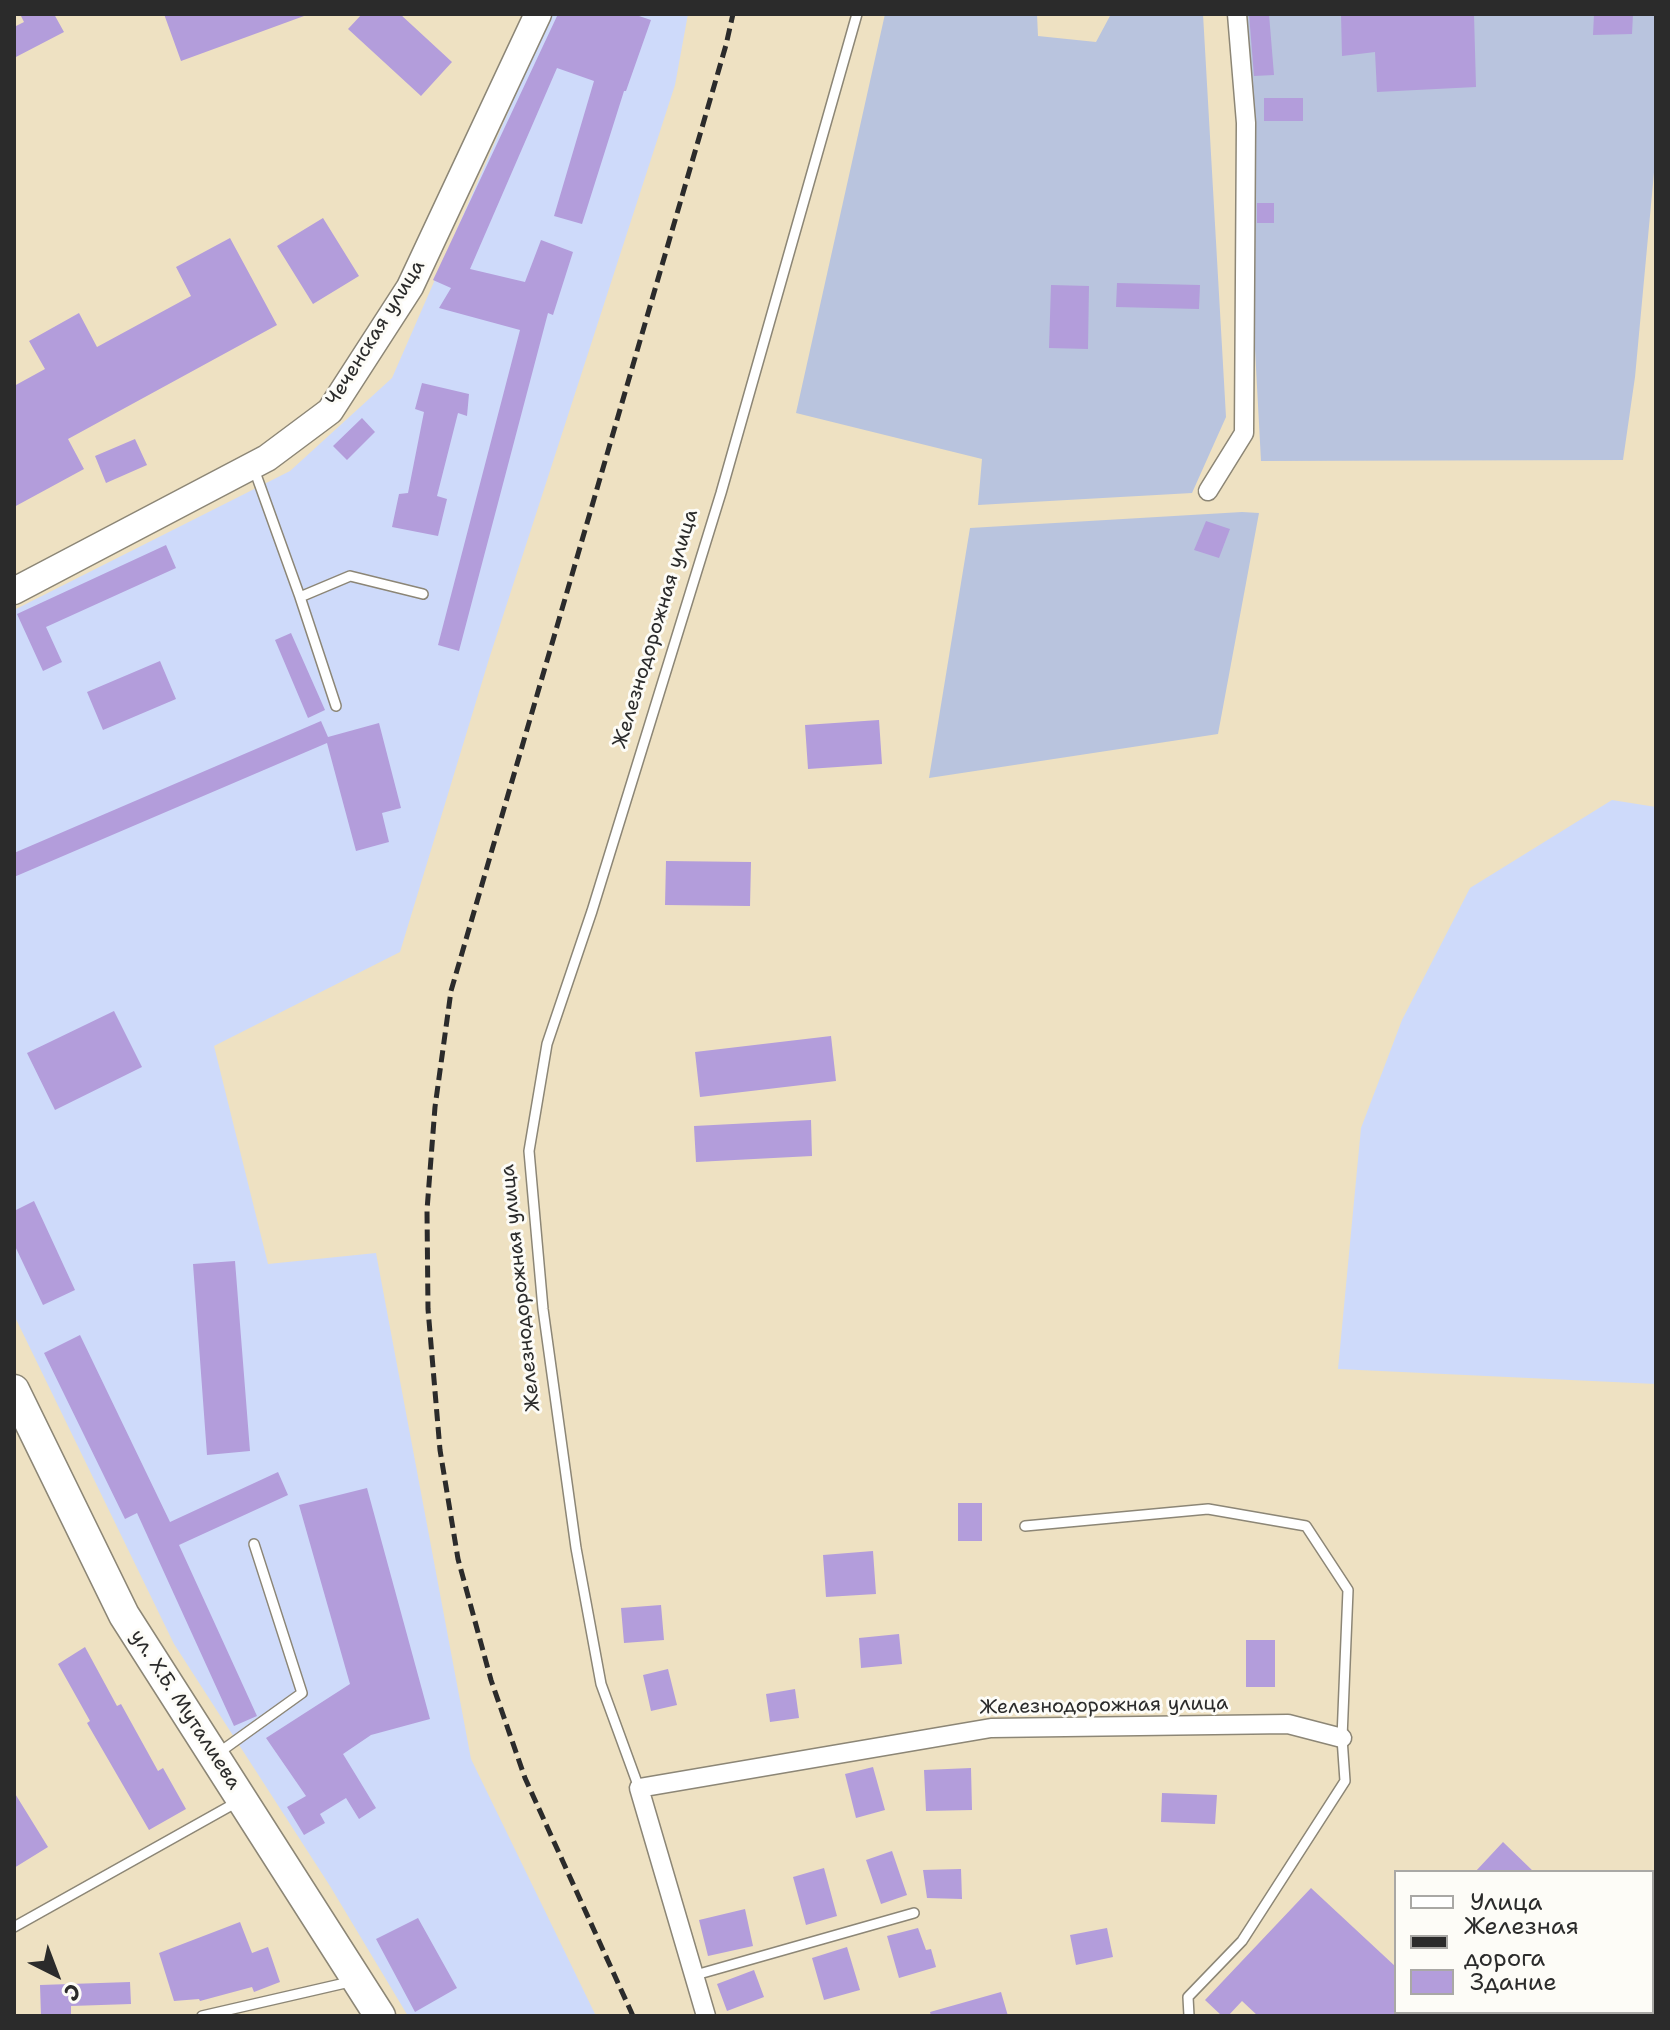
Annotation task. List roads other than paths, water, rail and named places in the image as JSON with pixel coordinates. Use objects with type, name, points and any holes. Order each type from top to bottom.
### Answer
[{"type":"main road","name":"Чеченская улица","points":[[14,591],[253,466],[330,411],[410,287],[538,14]]},
{"type":"main road","name":"ул. Х.Б. Муталиева","points":[[14,1390],[124,1615],[380,2016]]},
{"type":"street","points":[[1208,491],[1244,433],[1246,123],[1237,14]]},
{"type":"street","name":"Железнодорожная улица","points":[[639,1788],[991,1728],[1288,1724],[1342,1738]]},
{"type":"street","points":[[639,1788],[706,2016]]},
{"type":"lane","name":"Железнодорожная улица","points":[[639,1788],[601,1684],[576,1548],[543,1309],[529,1151],[547,1044],[592,911],[721,493],[857,14]]},
{"type":"lane","points":[[253,466],[336,706]]},
{"type":"lane","points":[[300,597],[350,576],[423,594]]},
{"type":"lane","points":[[1025,1526],[1208,1509],[1306,1526],[1348,1590],[1342,1738],[1345,1781],[1242,1941],[1188,1997],[1189,2016]]},
{"type":"lane","points":[[214,1756],[302,1693],[254,1544]]},
{"type":"lane","points":[[14,1927],[242,1800]]},
{"type":"lane","points":[[692,1976],[914,1913]]},
{"type":"lane","points":[[202,2016],[357,1980]]},
{"type":"railway","points":[[633,2016],[525,1778],[491,1680],[458,1559],[440,1450],[428,1309],[427,1210],[435,1107],[451,991],[733,14]]}]
